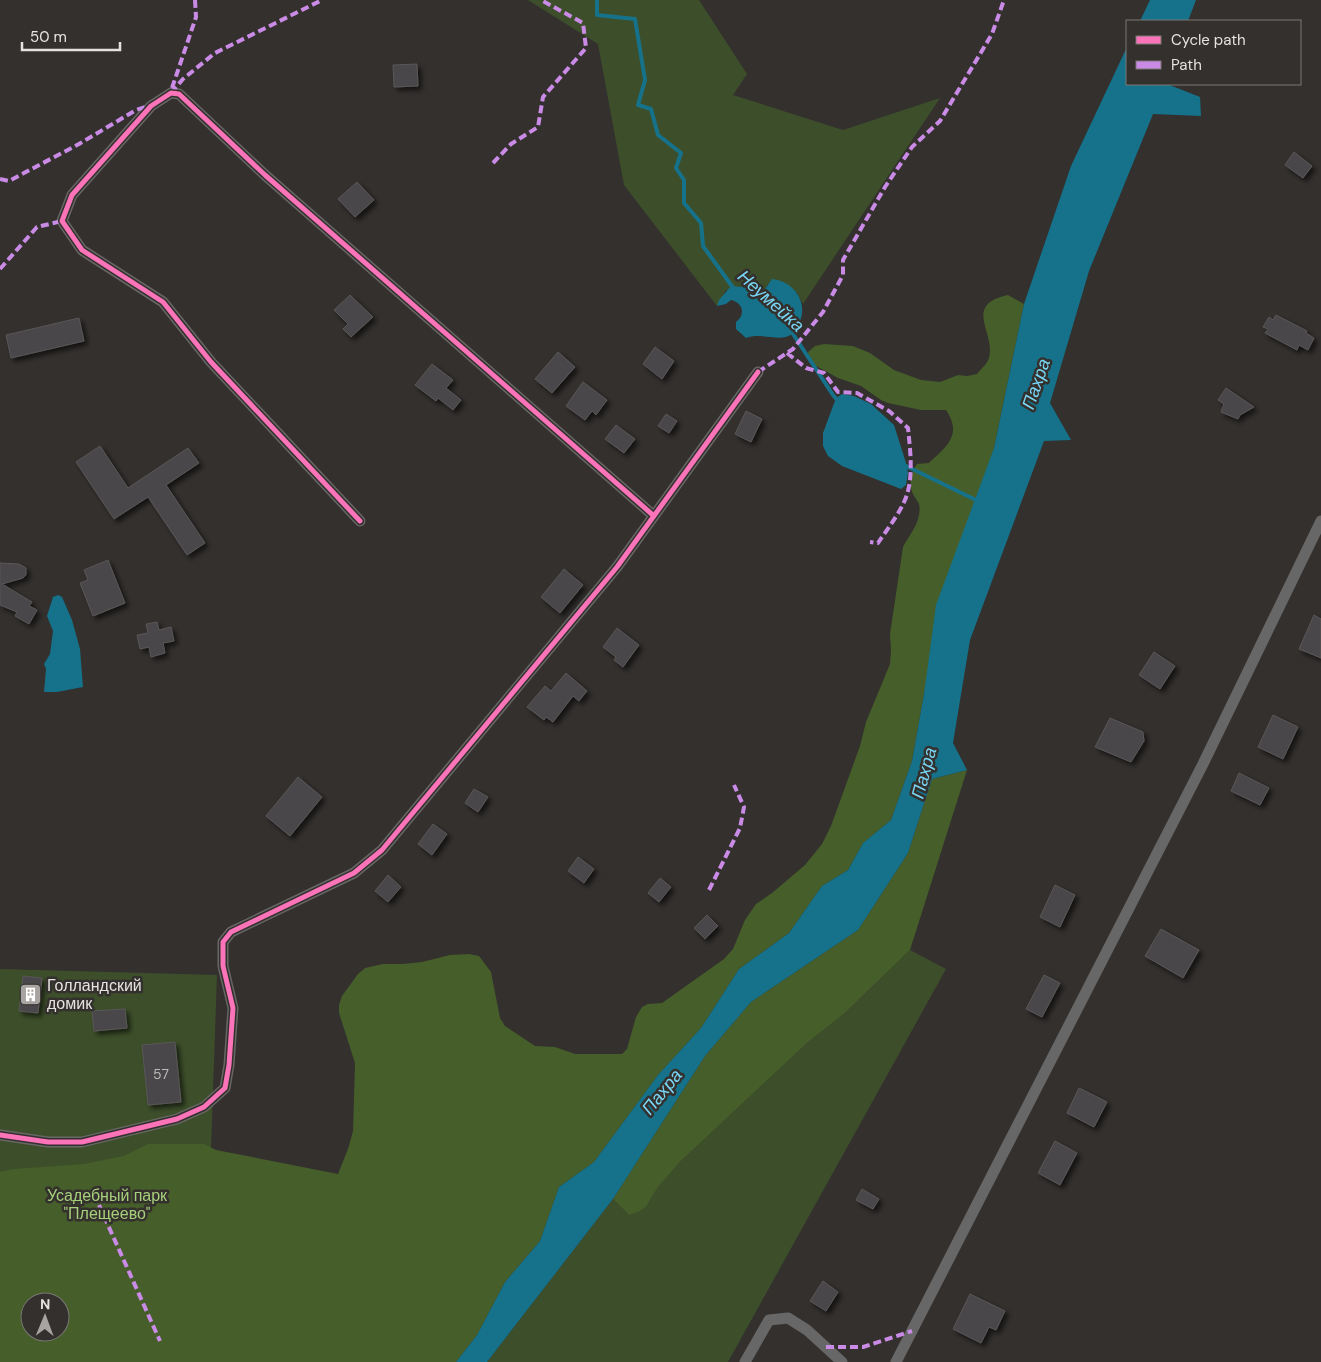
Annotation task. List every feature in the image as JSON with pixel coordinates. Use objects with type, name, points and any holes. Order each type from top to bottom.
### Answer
[{"type":"street","points":[[360,521],[210,362],[163,302],[82,250],[62,221],[72,195],[151,106],[170,94],[179,94],[265,175],[654,516]]},
{"type":"street","points":[[0,1135],[48,1142],[82,1142],[177,1119],[204,1107],[224,1088],[229,1065],[233,1008],[222,966],[223,942],[231,932],[354,873],[382,850],[617,567],[758,372]]},
{"type":"street","points":[[896,1362],[1202,764],[1321,521]]},
{"type":"street","points":[[745,1362],[769,1320],[788,1318],[807,1330],[842,1362]]},
{"type":"green space","points":[[528,0],[699,0],[747,74],[733,95],[843,130],[940,98],[803,304],[797,293],[783,282],[768,284],[765,289],[748,287],[726,290],[717,306],[624,185],[598,44]]},
{"type":"green space","points":[[1008,295],[1024,304],[994,448],[924,694],[912,761],[891,820],[863,843],[848,870],[822,886],[789,933],[739,969],[701,1028],[658,1075],[594,1162],[559,1187],[540,1241],[505,1282],[477,1335],[456,1362],[0,1362],[0,1172],[14,1169],[84,1164],[124,1156],[148,1144],[204,1144],[216,1150],[338,1174],[353,1131],[355,1063],[339,1013],[339,1005],[342,996],[358,974],[365,968],[383,964],[422,962],[450,955],[469,954],[479,956],[491,972],[500,1018],[505,1026],[535,1046],[555,1047],[575,1054],[622,1054],[627,1049],[636,1017],[642,1007],[648,1004],[662,1003],[724,959],[733,949],[745,920],[756,904],[805,865],[822,844],[831,826],[860,746],[866,722],[890,664],[890,634],[903,547],[916,524],[920,511],[919,503],[912,490],[912,474],[917,464],[929,463],[946,446],[953,434],[951,419],[946,410],[921,410],[888,403],[861,386],[838,378],[809,362],[808,352],[815,346],[824,344],[853,346],[870,353],[894,370],[921,380],[940,382],[958,375],[977,374],[989,358],[990,349],[984,321],[984,313],[987,306],[994,300]]},
{"type":"green space","points":[[967,770],[910,950],[845,1013],[807,1043],[681,1161],[658,1187],[646,1207],[629,1215],[613,1199],[705,1056],[751,1002],[858,930],[908,853],[932,779]]},
{"type":"green space","points":[[910,950],[946,969],[728,1362],[487,1362],[613,1199],[629,1215],[646,1207],[658,1187],[681,1161],[807,1043],[845,1013]]},
{"type":"green space","name":"Усадебный парк \"Плещеево\"","points":[[0,969],[217,975],[210,1177],[331,1362],[0,1362]]},
{"type":"water","points":[[1150,0],[1196,0],[1188,20],[1140,20]]},
{"type":"water","name":"Пахра","points":[[1126,49],[1126,85],[1170,85],[1200,97],[1201,116],[1153,114],[1089,271],[1050,403],[1071,440],[1044,441],[970,640],[953,743],[967,770],[932,779],[908,853],[858,930],[751,1002],[705,1056],[613,1199],[487,1362],[456,1362],[477,1335],[505,1282],[540,1241],[559,1187],[594,1162],[658,1075],[701,1028],[739,969],[789,933],[822,886],[848,870],[863,843],[891,820],[912,761],[924,694],[936,605],[994,448],[1024,304],[1071,166]]},
{"type":"water","points":[[772,279],[786,284],[797,293],[802,306],[802,314],[797,328],[792,334],[782,338],[752,336],[746,338],[736,329],[736,322],[742,312],[740,306],[731,300],[726,304],[717,306],[719,300],[731,286],[765,289]]},
{"type":"water","points":[[842,394],[854,396],[871,404],[894,425],[908,473],[906,485],[901,489],[842,466],[828,456],[823,446],[823,433],[836,398]]},
{"type":"water","points":[[58,595],[62,597],[72,620],[80,649],[83,687],[57,692],[44,692],[46,669],[44,664],[50,654],[53,631],[47,616],[53,597]]},
{"type":"building","points":[[417,64],[418,86],[394,87],[393,65]]},
{"type":"building","points":[[1294,152],[1312,166],[1303,178],[1285,165]]},
{"type":"building","points":[[357,182],[374,200],[355,217],[338,199]]},
{"type":"building","points":[[350,295],[373,317],[351,337],[343,329],[348,324],[334,310]]},
{"type":"building","points":[[1276,315],[1307,331],[1306,333],[1314,338],[1308,350],[1299,345],[1297,350],[1265,333],[1268,329],[1263,327],[1269,317],[1273,320]]},
{"type":"building","points":[[79,318],[84,341],[11,358],[6,335]]},
{"type":"building","points":[[655,347],[674,361],[662,379],[643,364]]},
{"type":"building","points":[[558,352],[575,367],[552,393],[535,379]]},
{"type":"building","points":[[432,364],[453,380],[446,388],[461,400],[453,410],[438,398],[436,401],[415,385]]},
{"type":"building","points":[[583,382],[607,400],[596,415],[592,411],[585,420],[566,406]]},
{"type":"building","points":[[1226,388],[1254,407],[1240,415],[1238,419],[1221,412],[1224,404],[1218,400]]},
{"type":"building","points":[[746,411],[762,419],[751,442],[735,434]]},
{"type":"building","points":[[666,414],[677,421],[669,433],[658,426]]},
{"type":"building","points":[[616,425],[635,439],[624,453],[605,439]]},
{"type":"building","points":[[100,446],[128,488],[188,448],[199,463],[166,485],[205,543],[187,555],[148,497],[114,519],[76,462]]},
{"type":"building","points":[[108,560],[125,603],[93,616],[80,583],[88,580],[84,570]]},
{"type":"building","points":[[0,563],[19,564],[26,568],[26,575],[23,578],[2,584],[32,602],[29,606],[37,610],[29,624],[15,616],[17,612],[0,605]]},
{"type":"building","points":[[564,569],[583,585],[560,613],[541,597]]},
{"type":"building","points":[[1314,615],[1321,619],[1321,658],[1299,649]]},
{"type":"building","points":[[157,622],[159,630],[171,627],[174,641],[163,643],[165,653],[151,657],[149,647],[140,649],[137,635],[148,633],[146,624]]},
{"type":"building","points":[[617,628],[639,645],[623,667],[614,660],[616,657],[603,647]]},
{"type":"building","points":[[1154,652],[1175,666],[1160,689],[1139,675]]},
{"type":"building","points":[[566,673],[587,691],[579,701],[573,696],[553,722],[546,717],[544,720],[527,707],[545,686],[551,691]]},
{"type":"building","points":[[1273,715],[1298,727],[1283,759],[1258,747]]},
{"type":"building","points":[[1110,718],[1143,732],[1144,741],[1131,762],[1095,747]]},
{"type":"building","points":[[1239,773],[1269,788],[1260,805],[1231,791]]},
{"type":"building","points":[[298,777],[322,797],[290,836],[266,816]]},
{"type":"building","points":[[474,789],[488,797],[478,812],[465,803]]},
{"type":"building","points":[[433,824],[447,834],[432,855],[418,844]]},
{"type":"building","points":[[578,857],[594,869],[584,883],[568,871]]},
{"type":"building","points":[[388,875],[401,887],[388,902],[375,891]]},
{"type":"building","points":[[660,878],[671,887],[659,902],[648,893]]},
{"type":"building","points":[[1055,885],[1075,895],[1060,927],[1040,917]]},
{"type":"building","points":[[707,915],[718,926],[705,939],[694,928]]},
{"type":"building","points":[[1161,929],[1199,950],[1183,978],[1145,956]]},
{"type":"building","points":[[1044,975],[1060,983],[1042,1017],[1026,1009]]},
{"type":"building","name":"Голландский домик","points":[[23,976],[42,978],[38,1013],[19,1011]]},
{"type":"building","points":[[125,1009],[127,1028],[94,1031],[92,1011]]},
{"type":"building","points":[[175,1042],[181,1102],[148,1105],[142,1045]]},
{"type":"building","points":[[1079,1088],[1107,1102],[1094,1127],[1067,1113]]},
{"type":"building","points":[[1055,1141],[1077,1153],[1060,1185],[1038,1173]]},
{"type":"building","points":[[862,1189],[879,1199],[873,1209],[856,1200]]},
{"type":"building","points":[[823,1281],[838,1292],[826,1311],[810,1301]]},
{"type":"building","points":[[970,1294],[1005,1311],[996,1330],[989,1327],[981,1343],[953,1329]]},
{"type":"waterway","name":"Неумейка","points":[[597,0],[597,15],[635,19],[645,80],[638,105],[651,109],[658,135],[681,153],[676,168],[684,180],[684,203],[701,223],[703,246],[734,289]]},
{"type":"waterway","name":"Неумейка","points":[[789,331],[793,334],[838,401]]},
{"type":"waterway","name":"Неумейка","points":[[904,465],[978,501]]},
{"type":"marked path","points":[[172,88],[196,17],[195,0]]},
{"type":"marked path","points":[[171,93],[183,79],[215,53],[322,0]]},
{"type":"marked path","points":[[493,163],[511,144],[538,127],[543,97],[586,48],[583,23],[541,0]]},
{"type":"marked path","points":[[758,372],[793,349],[823,312],[843,275],[843,260],[885,187],[912,147],[940,121],[992,34],[1004,0]]},
{"type":"marked path","points":[[0,179],[9,181],[79,144],[136,110],[148,106]]},
{"type":"marked path","points":[[0,269],[37,227],[62,221]]},
{"type":"marked path","points":[[787,353],[806,368],[824,373],[838,392],[857,393],[889,411],[908,428],[911,468],[908,491],[895,518],[878,543],[870,542]]},
{"type":"marked path","points":[[709,890],[740,828],[744,807],[734,785]]},
{"type":"marked path","points":[[99,1205],[160,1341]]},
{"type":"marked path","points":[[826,1347],[863,1347],[912,1331]]},
{"type":"cycle path","points":[[360,521],[211,362],[163,302],[82,250],[62,221],[72,195],[151,106],[171,93],[179,94],[265,175],[654,516]]},
{"type":"cycle path","points":[[0,1135],[48,1142],[82,1142],[177,1119],[204,1107],[225,1088],[229,1065],[233,1008],[223,966],[223,942],[231,932],[354,873],[382,850],[617,567],[758,372]]},
{"type":"place","name":"Голландский домик","points":[[31,994]]}]
